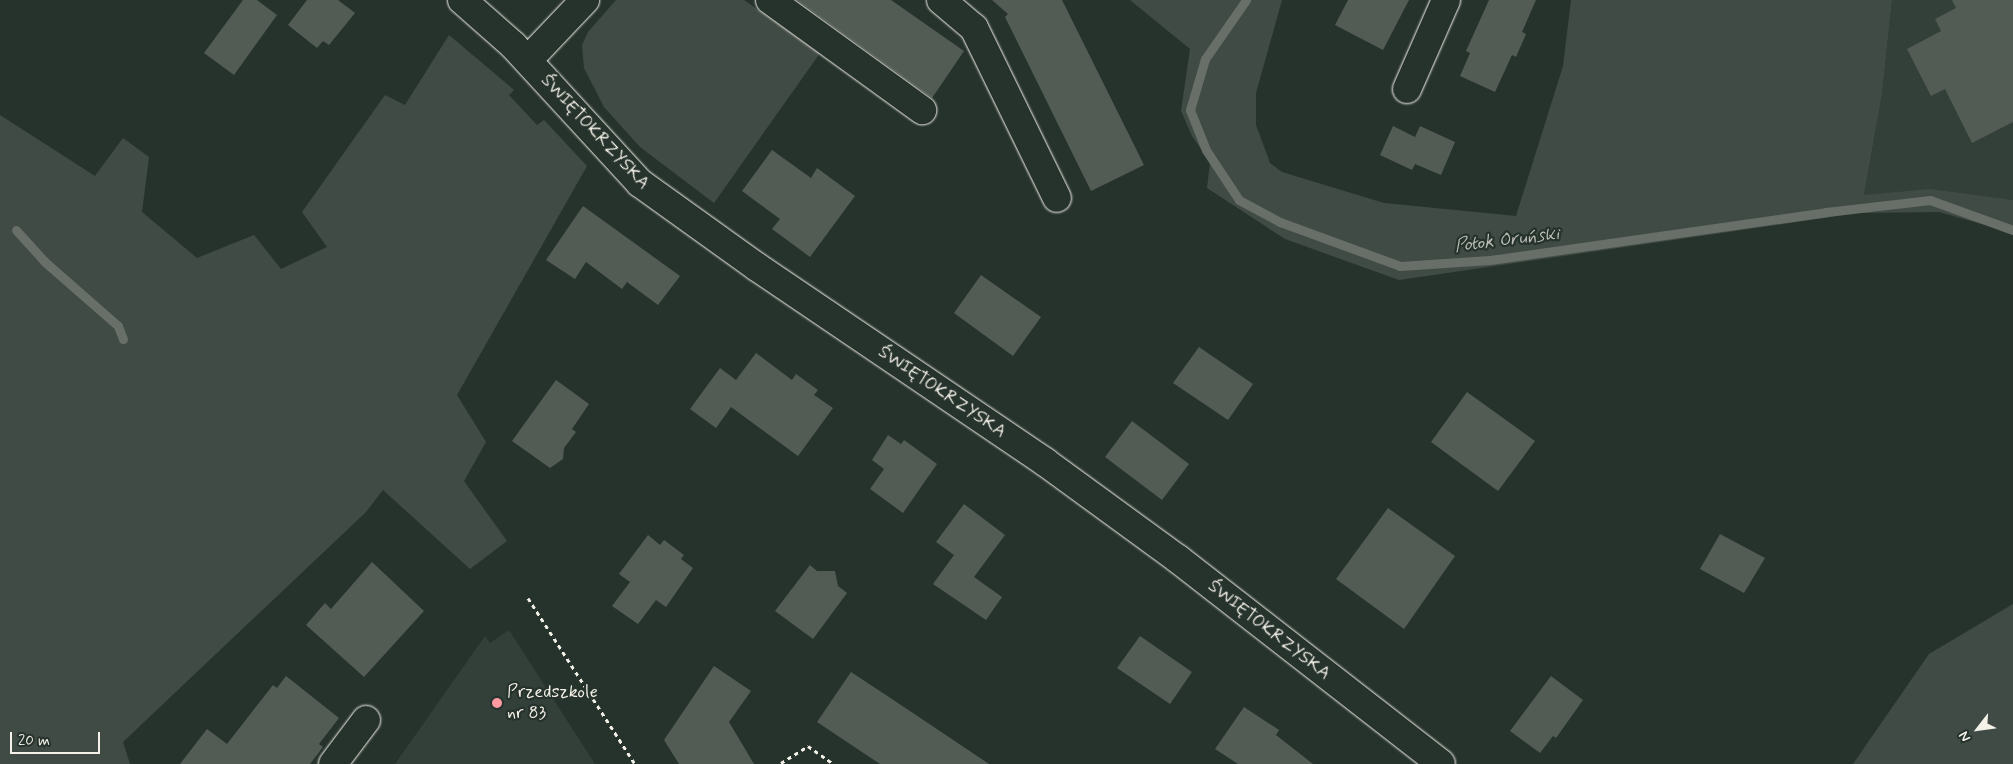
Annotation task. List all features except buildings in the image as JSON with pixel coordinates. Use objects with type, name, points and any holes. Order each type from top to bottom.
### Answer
[{"type":"main road","name":"ŚWIĘTOKRZYSKA","points":[[462,0],[497,28],[640,183],[757,267],[1045,462],[1178,559],[1441,764]]},
{"type":"main road","points":[[528,60],[585,0]]},
{"type":"main road","points":[[770,0],[922,110]]},
{"type":"main road","points":[[941,0],[974,28],[1058,198]]},
{"type":"main road","points":[[1407,89],[1446,0]]},
{"type":"main road","points":[[333,764],[366,720]]},
{"type":"path","points":[[528,598],[635,764]]},
{"type":"path","points":[[781,764],[808,746],[834,764]]},
{"type":"shaded area","points":[[616,0],[744,0],[820,53],[714,203],[640,147],[604,107],[584,68],[582,45],[588,32]]},
{"type":"shaded area","points":[[1130,0],[1282,0],[1256,93],[1256,125],[1270,163],[1282,172],[1384,203],[1516,216],[1563,66],[1571,0],[1892,0],[1882,94],[1864,195],[1930,189],[2013,200],[2013,233],[1939,212],[1859,213],[1399,280],[1285,239],[1207,188],[1210,163],[1192,136],[1181,111],[1190,49]]},
{"type":"shaded area","points":[[1892,0],[2013,0],[2013,200],[1864,195],[1882,94]]},
{"type":"shaded area","points":[[449,35],[514,90],[509,95],[537,125],[544,120],[587,166],[457,395],[486,442],[464,481],[507,541],[470,569],[383,490],[366,512],[123,742],[130,764],[0,764],[0,115],[95,176],[123,138],[149,157],[142,212],[197,258],[254,235],[281,269],[327,247],[302,212],[385,95],[405,105]]},
{"type":"shaded area","points":[[2013,604],[2013,764],[1853,764],[1929,654]]},
{"type":"shaded area","name":"Przedszkole nr 83","points":[[509,630],[595,764],[395,764],[485,636],[490,643]]},
{"type":"waterway","name":"Potok Oruński","points":[[1246,0],[1205,59],[1190,110],[1206,150],[1239,200],[1280,222],[1400,266],[1490,260],[1826,212],[1930,200],[2013,230]]},
{"type":"waterway","points":[[16,230],[45,262],[118,326],[123,339]]},
{"type":"place","name":"Przedszkole nr 83","points":[[497,703]]}]
